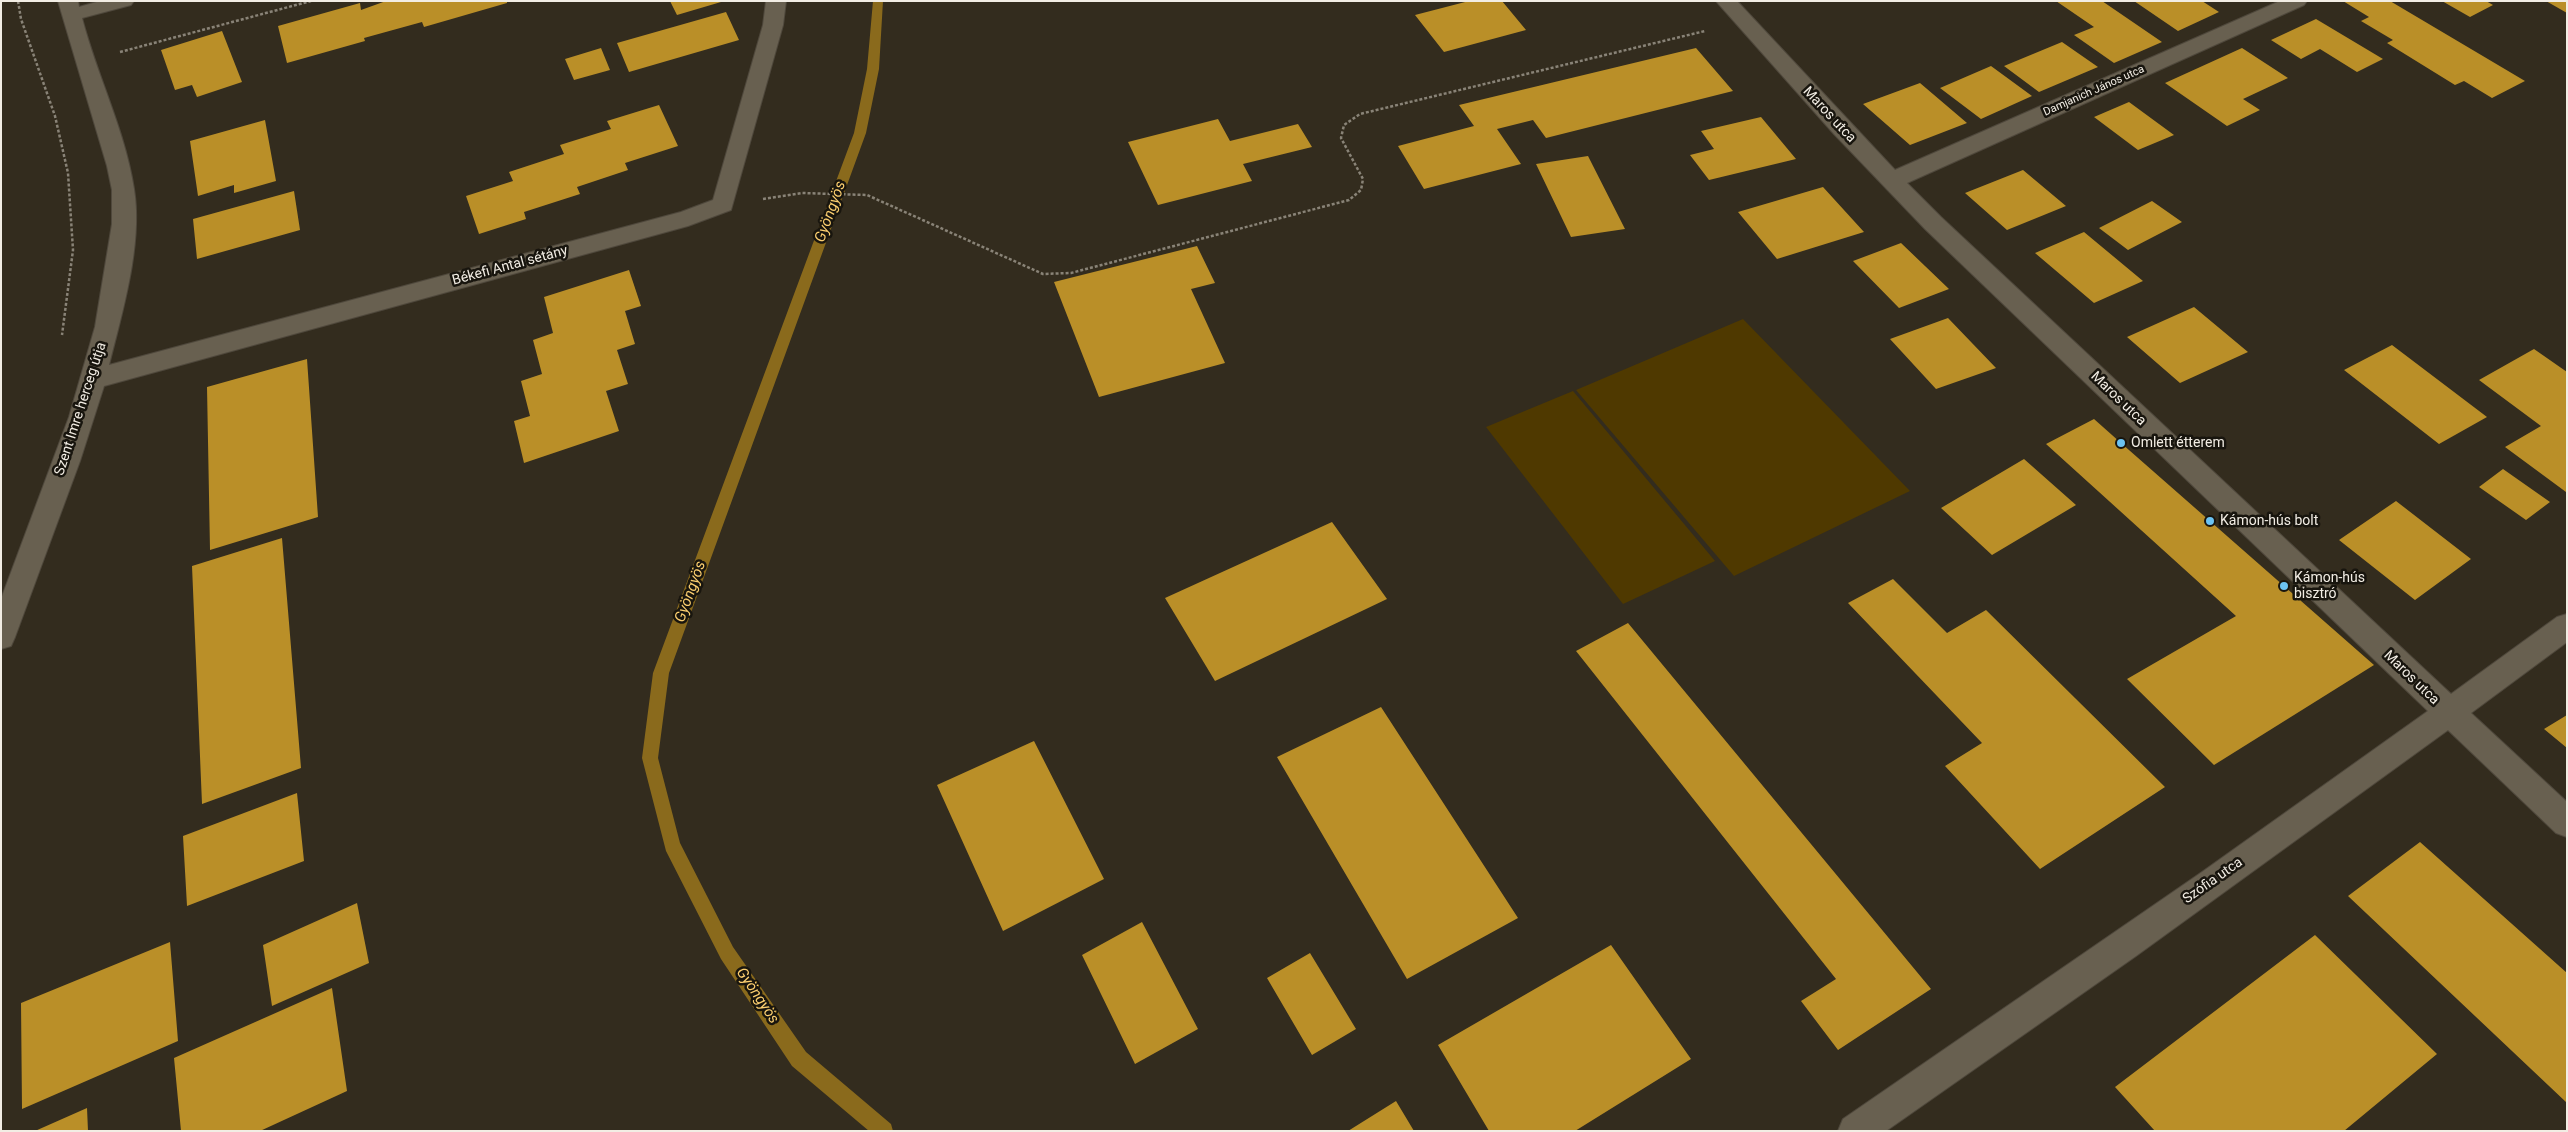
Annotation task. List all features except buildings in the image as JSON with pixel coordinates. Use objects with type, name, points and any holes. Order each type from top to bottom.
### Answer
[{"type":"street","points":[[69,8],[124,1]]},
{"type":"street","name":"Békefi Antal sétány","points":[[94,380],[688,218],[723,205],[773,25],[776,1]]},
{"type":"street","name":"Maros utca","points":[[1726,1],[1891,181],[2449,714],[2567,823]]},
{"type":"street","name":"Damjanich János utca","points":[[1891,181],[2297,1]]},
{"type":"street","name":"Szent Imre herceg útja","points":[[1,637],[94,380],[112,306],[122,246],[123,193],[116,151],[69,8]]},
{"type":"street","name":"Szófia utca","points":[[1855,1131],[1992,1037],[2449,714],[2567,626]]},
{"type":"path","points":[[18,1],[21,18],[55,116],[70,192],[72,268],[61,343]]},
{"type":"path","points":[[86,61],[311,1]]},
{"type":"path","points":[[802,193],[868,194],[1043,274],[1070,272],[1349,200],[1361,190],[1363,179],[1341,138],[1344,125],[1360,114],[1744,22]]},
{"type":"shaded area","points":[[1743,319],[1910,491],[1734,576],[1576,390]]},
{"type":"shaded area","points":[[1573,391],[1715,561],[1623,604],[1486,427]]},
{"type":"waterway","name":"Gyöngyös","points":[[878,1],[873,69],[860,133],[661,673],[650,758],[672,845],[727,953],[799,1059],[884,1131]]},
{"type":"place","name":"Omlett étterem","points":[[2121,443]]},
{"type":"place","name":"Kámon-hús bolt","points":[[2210,521]]},
{"type":"place","name":"Kámon-hús bisztró","points":[[2284,586]]}]
